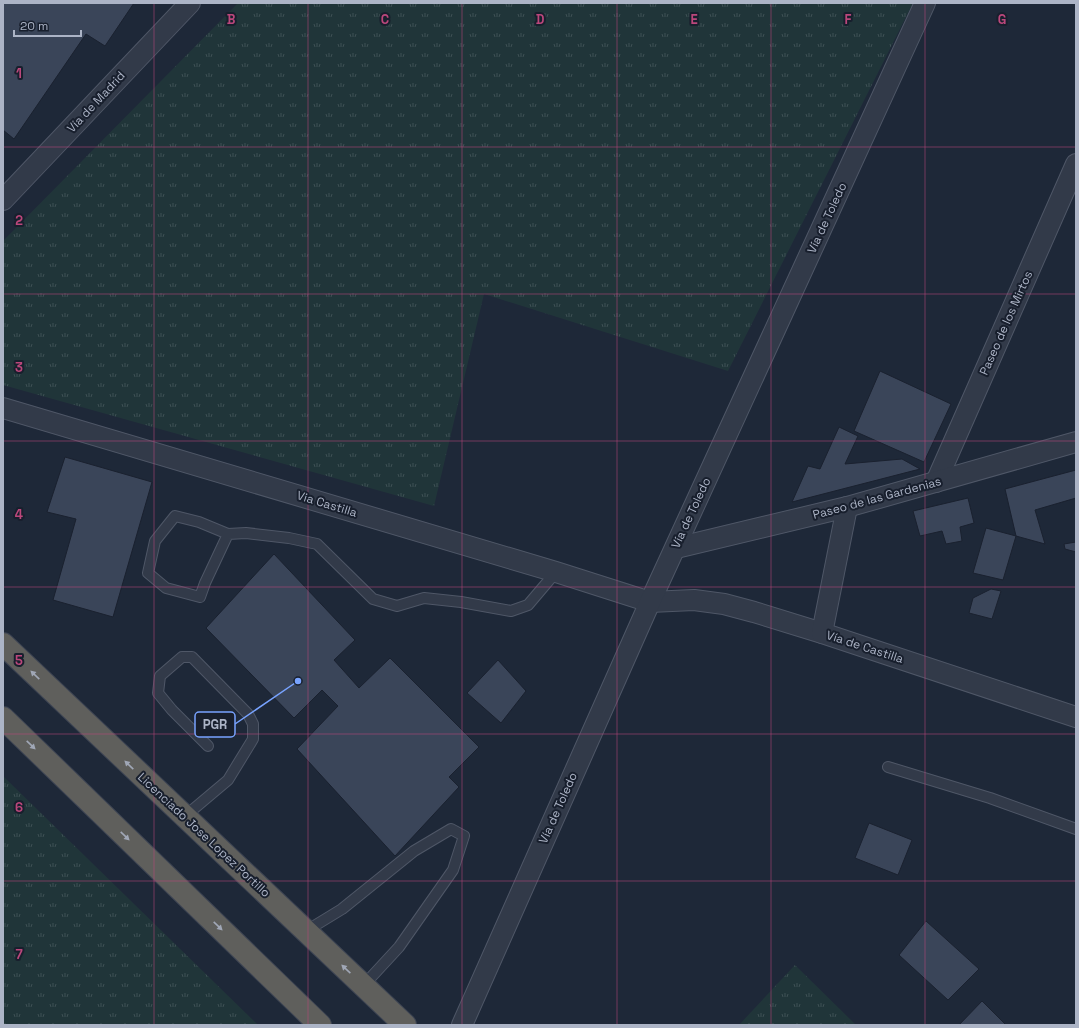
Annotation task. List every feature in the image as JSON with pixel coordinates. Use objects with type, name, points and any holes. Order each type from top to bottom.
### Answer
[{"type":"highway","name":"Licenciado Jose Lopez Portillo","points":[[3,644],[405,1025]]},
{"type":"highway","points":[[3,718],[320,1025]]},
{"type":"street","name":"Vía de Madrid","points":[[3,200],[190,3]]},
{"type":"street","name":"Vía de Toledo","points":[[462,1025],[650,602],[926,3]]},
{"type":"street","name":"Paseo de los Mirtos","points":[[936,482],[1076,164]]},
{"type":"street","name":"Via Castilla","points":[[3,408],[556,572],[650,602]]},
{"type":"street","name":"Paseo de las Gardenias","points":[[676,548],[847,507],[1076,442]]},
{"type":"street","points":[[822,633],[847,507]]},
{"type":"street","name":"Vía de Castilla","points":[[650,602],[694,600],[724,604],[822,633],[1076,717]]},
{"type":"lane","points":[[228,534],[204,583],[200,597],[166,588],[148,573],[155,541],[175,516],[199,522],[228,534],[246,533],[289,538],[317,544],[373,599],[397,606],[424,598],[461,602],[511,611],[528,605],[556,572]]},
{"type":"lane","points":[[184,817],[228,780],[253,739],[253,724],[248,714],[192,657],[182,657],[160,676],[158,693],[172,710],[208,746]]},
{"type":"lane","points":[[888,767],[990,798],[1076,829]]},
{"type":"lane","points":[[306,932],[342,908],[414,851],[451,829],[464,836],[453,870],[399,947],[363,986]]},
{"type":"green space","points":[[238,3],[913,3],[728,371],[484,294],[434,506],[3,385],[3,241]]},
{"type":"green space","points":[[3,776],[258,1025],[3,1025]]},
{"type":"green space","points":[[795,965],[856,1025],[739,1025]]},
{"type":"building","points":[[3,3],[134,3],[105,46],[86,34],[14,139],[3,130]]},
{"type":"building","points":[[880,371],[951,404],[924,462],[854,431]]},
{"type":"building","points":[[839,427],[858,436],[845,464],[902,459],[920,469],[792,502],[808,466],[820,469]]},
{"type":"building","points":[[65,457],[152,482],[113,617],[53,600],[76,519],[47,512]]},
{"type":"building","points":[[1076,470],[1076,498],[1035,510],[1045,544],[1016,536],[1005,489]]},
{"type":"building","points":[[968,498],[974,523],[960,527],[962,541],[946,544],[942,531],[920,536],[913,511]]},
{"type":"building","points":[[986,528],[1016,536],[1003,580],[973,573]]},
{"type":"building","points":[[1076,542],[1076,552],[1065,549],[1064,544]]},
{"type":"building","points":[[274,554],[355,640],[334,660],[359,688],[390,658],[479,747],[449,777],[459,787],[395,856],[297,749],[338,706],[322,690],[294,718],[206,628]]},
{"type":"building","points":[[991,589],[1001,591],[992,619],[969,613],[973,598]]},
{"type":"building","points":[[498,660],[526,691],[501,723],[467,693]]},
{"type":"building","points":[[869,823],[912,840],[898,875],[855,858]]},
{"type":"building","points":[[926,921],[979,969],[948,1000],[899,955]]},
{"type":"building","points":[[982,1001],[1006,1025],[959,1025]]},
{"type":"place","name":"PGR","points":[[298,681]]}]
